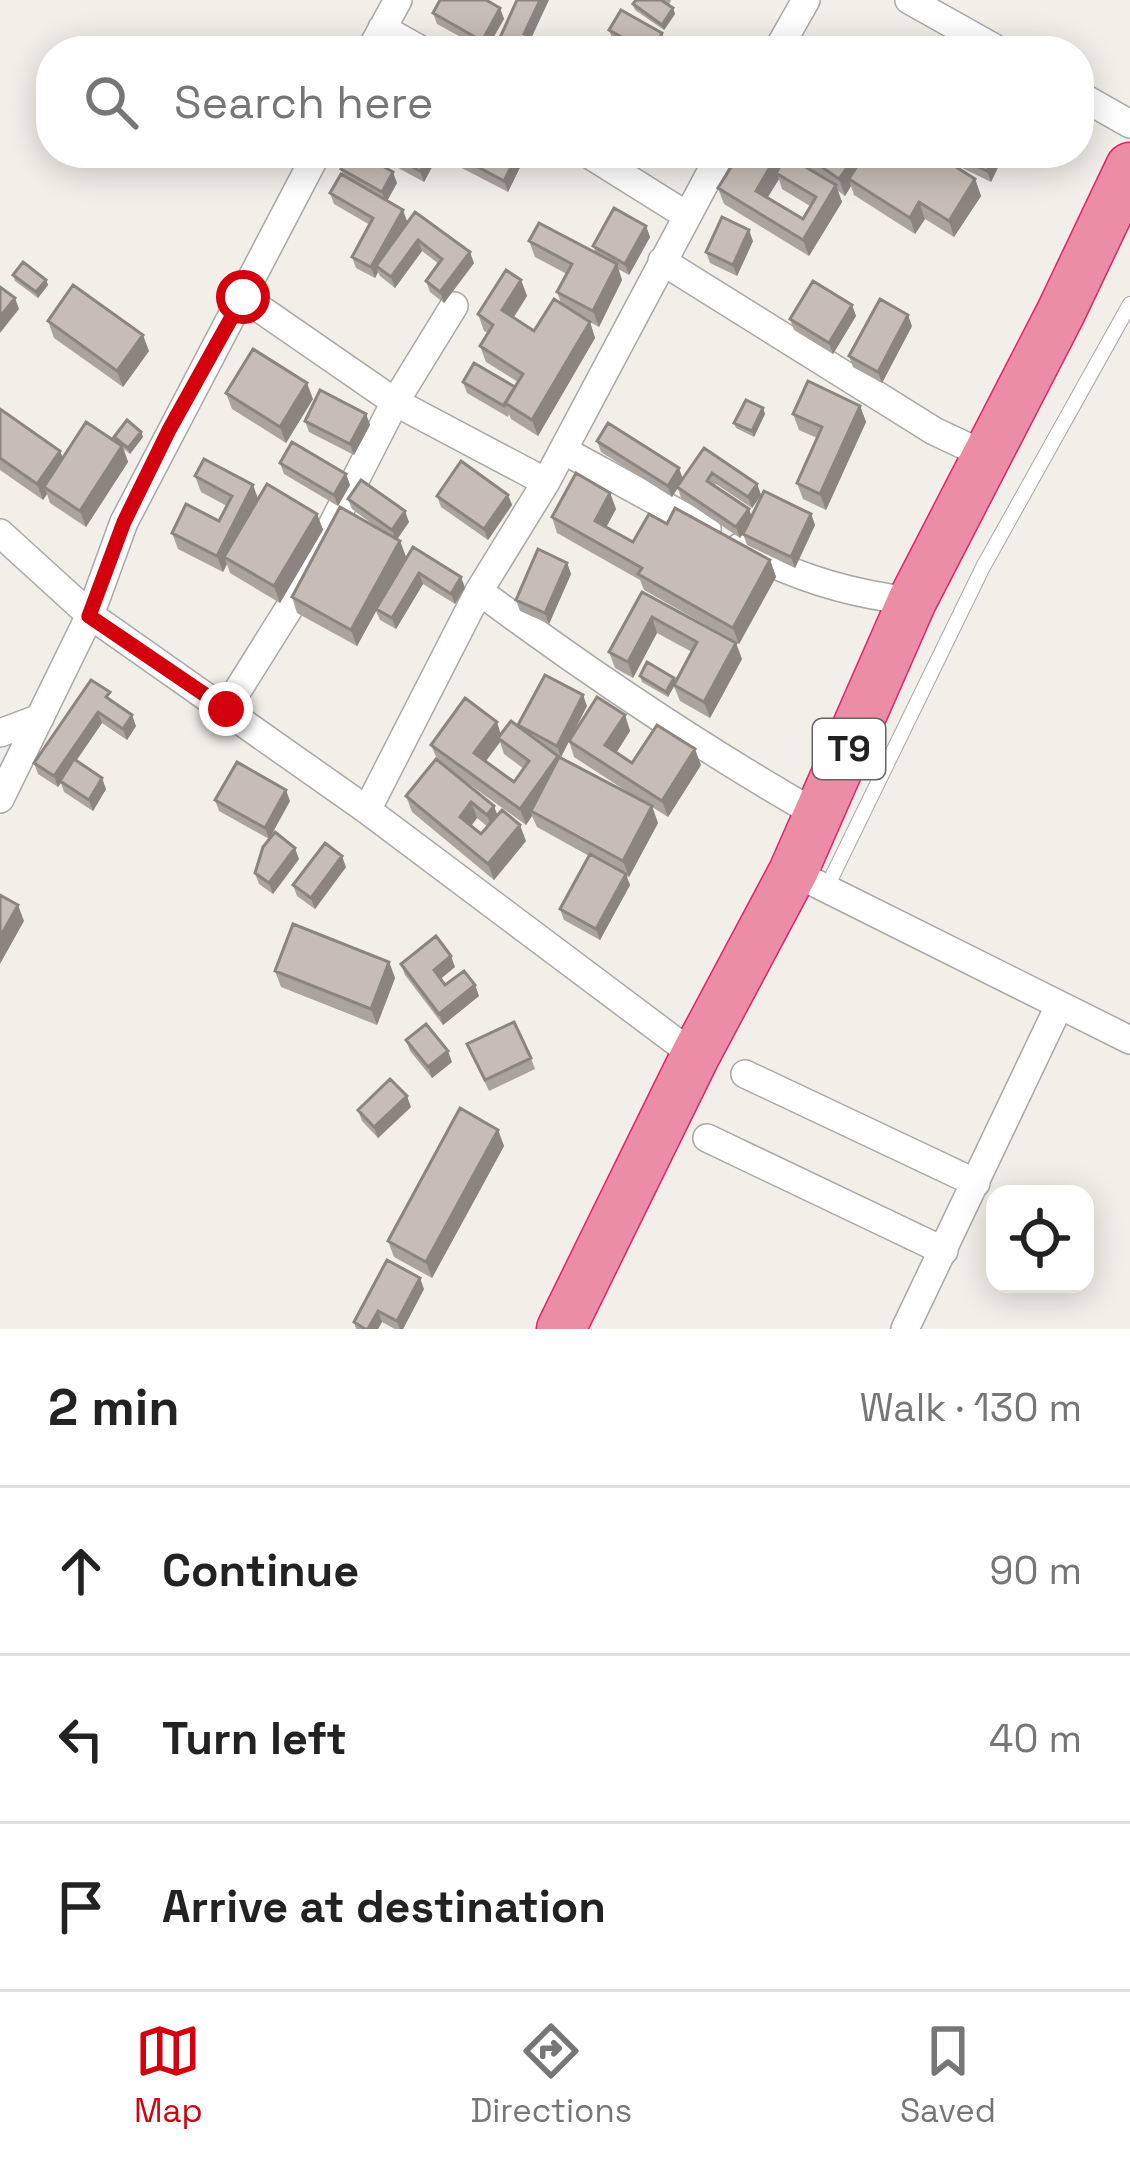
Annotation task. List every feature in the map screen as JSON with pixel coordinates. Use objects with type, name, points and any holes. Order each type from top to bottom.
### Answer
[{"type":"highway","name":"T9","points":[[561,1329],[695,1056],[809,880],[820,816],[912,601],[1130,167]]},
{"type":"street","points":[[378,36],[398,0]]},
{"type":"street","points":[[786,36],[806,0]]},
{"type":"street","points":[[909,0],[973,36]]},
{"type":"street","points":[[1094,104],[1130,124]]},
{"type":"street","points":[[0,799],[89,616],[124,522],[169,430],[309,168]]},
{"type":"street","points":[[611,168],[686,214]]},
{"type":"street","points":[[367,810],[479,591],[546,482],[712,168]]},
{"type":"street","points":[[662,261],[934,431],[987,456]]},
{"type":"street","points":[[243,297],[395,402],[546,482]]},
{"type":"street","points":[[226,709],[293,602],[395,402],[454,306]]},
{"type":"street","points":[[563,450],[800,577],[871,596],[912,601]]},
{"type":"street","points":[[0,533],[89,616],[367,810],[695,1056]]},
{"type":"street","points":[[479,591],[658,718],[820,816]]},
{"type":"street","points":[[0,733],[40,718]]},
{"type":"street","points":[[809,880],[1130,1040]]},
{"type":"street","points":[[905,1329],[1059,1006]]},
{"type":"street","points":[[745,1074],[976,1183]]},
{"type":"street","points":[[707,1138],[944,1251]]},
{"type":"lane","points":[[809,880],[1130,304]]},
{"type":"building","points":[[440,0],[486,0],[500,8],[485,36],[473,36],[433,13]]},
{"type":"building","points":[[517,0],[540,0],[524,34],[528,36],[501,36]]},
{"type":"building","points":[[661,0],[673,8],[662,25],[633,4]]},
{"type":"building","points":[[621,10],[662,33],[620,36],[609,30]]},
{"type":"building","points":[[386,168],[393,172],[382,192],[341,169]]},
{"type":"building","points":[[480,168],[510,168],[504,181]]},
{"type":"building","points":[[731,168],[770,168],[756,191],[803,219],[816,197],[776,173],[779,168],[807,168],[836,185],[803,240],[718,188]]},
{"type":"building","points":[[823,168],[847,168],[839,179]]},
{"type":"building","points":[[856,168],[958,168],[975,179],[949,221],[919,202],[910,218],[849,179]]},
{"type":"building","points":[[341,174],[403,210],[371,267],[352,257],[373,218],[330,193]]},
{"type":"building","points":[[614,208],[646,226],[625,264],[593,246]]},
{"type":"building","points":[[415,212],[470,252],[440,292],[426,281],[442,259],[418,240],[391,277],[376,266]]},
{"type":"building","points":[[722,217],[749,230],[733,265],[706,252]]},
{"type":"building","points":[[539,223],[617,264],[593,311],[557,292],[572,264],[529,241]]},
{"type":"building","points":[[23,262],[46,280],[36,292],[13,275]]},
{"type":"building","points":[[506,270],[521,280],[502,310],[534,331],[554,299],[590,322],[532,420],[505,403],[523,374],[480,346],[493,325],[478,314]]},
{"type":"building","points":[[813,281],[852,305],[829,343],[790,319]]},
{"type":"building","points":[[73,285],[143,335],[117,371],[48,321]]},
{"type":"building","points":[[0,287],[15,298],[0,317]]},
{"type":"building","points":[[880,299],[908,315],[878,372],[849,356]]},
{"type":"building","points":[[253,349],[307,383],[280,427],[226,393]]},
{"type":"building","points":[[474,363],[515,387],[504,406],[463,382]]},
{"type":"building","points":[[808,381],[860,406],[820,494],[797,483],[822,427],[793,414]]},
{"type":"building","points":[[320,390],[366,414],[350,444],[305,421]]},
{"type":"building","points":[[746,400],[763,408],[752,431],[734,423]]},
{"type":"building","points":[[0,409],[60,451],[37,484],[0,458]]},
{"type":"building","points":[[127,420],[141,432],[128,448],[114,437]]},
{"type":"building","points":[[86,422],[122,446],[80,511],[44,487]]},
{"type":"building","points":[[608,423],[679,468],[668,486],[597,441]]},
{"type":"building","points":[[292,442],[346,474],[334,495],[280,463]]},
{"type":"building","points":[[704,448],[757,484],[748,497],[712,473],[707,481],[749,509],[736,527],[677,487]]},
{"type":"building","points":[[204,459],[253,485],[217,556],[172,533],[186,504],[219,521],[232,496],[195,476]]},
{"type":"building","points":[[461,461],[508,495],[484,529],[437,496]]},
{"type":"building","points":[[576,473],[610,493],[595,521],[633,542],[649,514],[667,524],[675,508],[770,560],[733,628],[638,574],[642,568],[552,517]]},
{"type":"building","points":[[361,480],[405,511],[392,530],[348,499]]},
{"type":"building","points":[[267,484],[317,514],[274,586],[224,557]]},
{"type":"building","points":[[764,491],[811,514],[791,557],[743,534]]},
{"type":"building","points":[[340,507],[400,541],[351,630],[292,597]]},
{"type":"building","points":[[413,547],[461,577],[451,594],[419,573],[392,618],[376,609]]},
{"type":"building","points":[[538,549],[567,563],[545,613],[516,600]]},
{"type":"building","points":[[642,592],[736,643],[704,702],[674,685],[697,642],[652,617],[628,662],[609,652]]},
{"type":"building","points":[[647,662],[674,678],[666,692],[640,676]]},
{"type":"building","points":[[545,675],[583,695],[557,746],[518,725]]},
{"type":"building","points":[[91,680],[132,715],[123,729],[98,712],[54,776],[34,763]]},
{"type":"building","points":[[597,697],[625,715],[605,745],[632,763],[657,725],[695,749],[662,801],[569,741]]},
{"type":"building","points":[[465,698],[497,722],[474,753],[514,782],[529,761],[498,738],[511,721],[558,756],[520,809],[431,745]]},
{"type":"building","points":[[559,757],[652,806],[623,861],[531,811]]},
{"type":"building","points":[[74,759],[102,778],[89,800],[60,781]]},
{"type":"building","points":[[436,759],[494,806],[487,815],[471,802],[460,817],[481,834],[502,810],[520,825],[488,864],[406,796]]},
{"type":"building","points":[[237,762],[286,790],[265,828],[215,800]]},
{"type":"building","points":[[275,832],[295,848],[269,883],[255,873],[263,847]]},
{"type":"building","points":[[325,843],[342,856],[311,898],[293,885]]},
{"type":"building","points":[[590,854],[626,874],[596,929],[560,909]]},
{"type":"building","points":[[0,895],[18,905],[0,937]]},
{"type":"building","points":[[293,924],[389,962],[371,1009],[275,971]]},
{"type":"building","points":[[436,936],[451,956],[434,970],[445,985],[464,971],[475,985],[439,1014],[401,964]]},
{"type":"building","points":[[514,1022],[531,1058],[485,1080],[467,1044]]},
{"type":"building","points":[[426,1024],[448,1051],[428,1067],[406,1040]]},
{"type":"building","points":[[390,1079],[407,1096],[374,1127],[358,1110]]},
{"type":"building","points":[[460,1108],[498,1130],[426,1262],[388,1241]]},
{"type":"building","points":[[387,1260],[420,1278],[397,1321],[378,1311],[365,1329],[354,1322]]},
{"type":"route","points":[[226,709],[89,616],[124,522],[243,297]]}]
